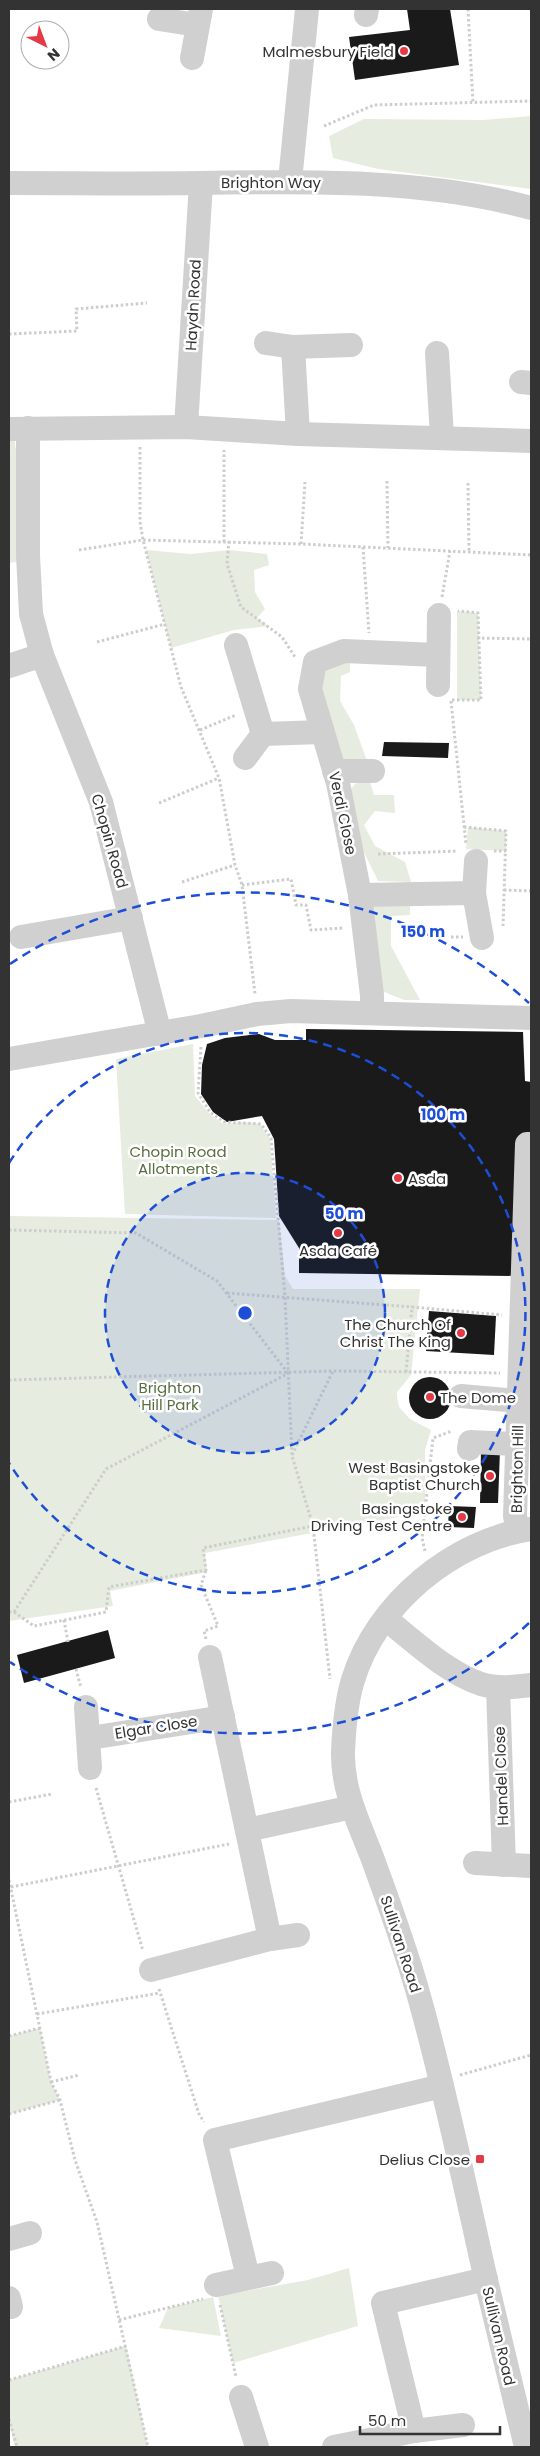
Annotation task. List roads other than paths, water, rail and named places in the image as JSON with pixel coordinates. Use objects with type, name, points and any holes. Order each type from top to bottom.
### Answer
[{"type":"street","points":[[290,182],[307,9]]},
{"type":"street","points":[[159,18],[199,17],[192,58]]},
{"type":"street","name":"Brighton Way","points":[[9,183],[290,182],[369,184],[429,190],[512,203],[531,208]]},
{"type":"street","name":"Haydn Road","points":[[186,428],[201,183]]},
{"type":"street","points":[[266,343],[293,347],[351,345]]},
{"type":"street","points":[[293,347],[298,434]]},
{"type":"street","points":[[437,353],[442,437]]},
{"type":"street","points":[[18,428],[186,428],[298,434],[531,441]]},
{"type":"street","name":"Chopin Road","points":[[18,428],[31,614],[42,655],[101,802],[160,1034]]},
{"type":"street","points":[[439,612],[438,655],[445,692]]},
{"type":"street","points":[[236,645],[263,734]]},
{"type":"street","name":"Verdi Close","points":[[372,1014],[360,895],[334,771],[310,689],[316,662],[344,651],[438,655]]},
{"type":"street","points":[[9,666],[42,655]]},
{"type":"street","points":[[263,734],[322,732]]},
{"type":"street","points":[[245,758],[263,734]]},
{"type":"street","points":[[334,771],[373,771]]},
{"type":"street","points":[[476,854],[474,893],[482,938]]},
{"type":"street","points":[[360,895],[474,893]]},
{"type":"street","points":[[21,936],[131,918]]},
{"type":"street","points":[[9,1059],[160,1034],[257,1014],[291,1011],[531,1018]]},
{"type":"street","name":"Brighton Hill","points":[[525,1530],[514,1516],[517,1444],[525,1402],[528,1219],[527,1144],[531,1144]]},
{"type":"street","points":[[462,1396],[525,1402]]},
{"type":"street","points":[[469,1449],[470,1442],[517,1444]]},
{"type":"street","name":"Sullivan Road","points":[[525,1530],[464,1551],[435,1568],[413,1587],[386,1619],[367,1647],[353,1679],[348,1704],[343,1753],[345,1778],[352,1807],[384,1892],[420,2000],[450,2081],[486,2279],[526,2447]]},
{"type":"street","points":[[386,1619],[444,1664],[482,1684],[498,1687],[531,1684]]},
{"type":"street","points":[[210,1657],[270,1939]]},
{"type":"street","name":"Handel Close","points":[[498,1687],[504,1864]]},
{"type":"street","points":[[86,1707],[90,1738],[90,1768]]},
{"type":"street","name":"Elgar Close","points":[[90,1738],[223,1717]]},
{"type":"street","points":[[248,1835],[352,1807]]},
{"type":"street","points":[[475,1863],[531,1866]]},
{"type":"street","points":[[153,1974],[270,1939],[298,1935]]},
{"type":"street","points":[[248,2277],[215,2140],[450,2081]]},
{"type":"street","points":[[217,2290],[248,2277],[272,2273]]},
{"type":"street","points":[[414,2431],[373,2306],[486,2279]]},
{"type":"street","points":[[241,2396],[257,2447]]},
{"type":"street","points":[[334,2447],[414,2431],[463,2425]]},
{"type":"place","name":"Malmesbury Field","points":[[404,51]]},
{"type":"place","name":"Asda","points":[[398,1178]]},
{"type":"place","name":"Asda Café","points":[[338,1233]]},
{"type":"place","name":"The Church Of Christ The King","points":[[461,1333]]},
{"type":"place","name":"The Dome","points":[[430,1397]]},
{"type":"place","name":"West Basingstoke Baptist Church","points":[[490,1476]]},
{"type":"place","name":"Basingstoke Driving Test Centre","points":[[462,1517]]},
{"type":"place","name":"Delius Close","points":[[480,2159]]},
{"type":"park label","name":"Chopin Road Allotments","points":[[178,1160]]},
{"type":"park label","name":"Brighton Hill Park","points":[[170,1396]]}]
